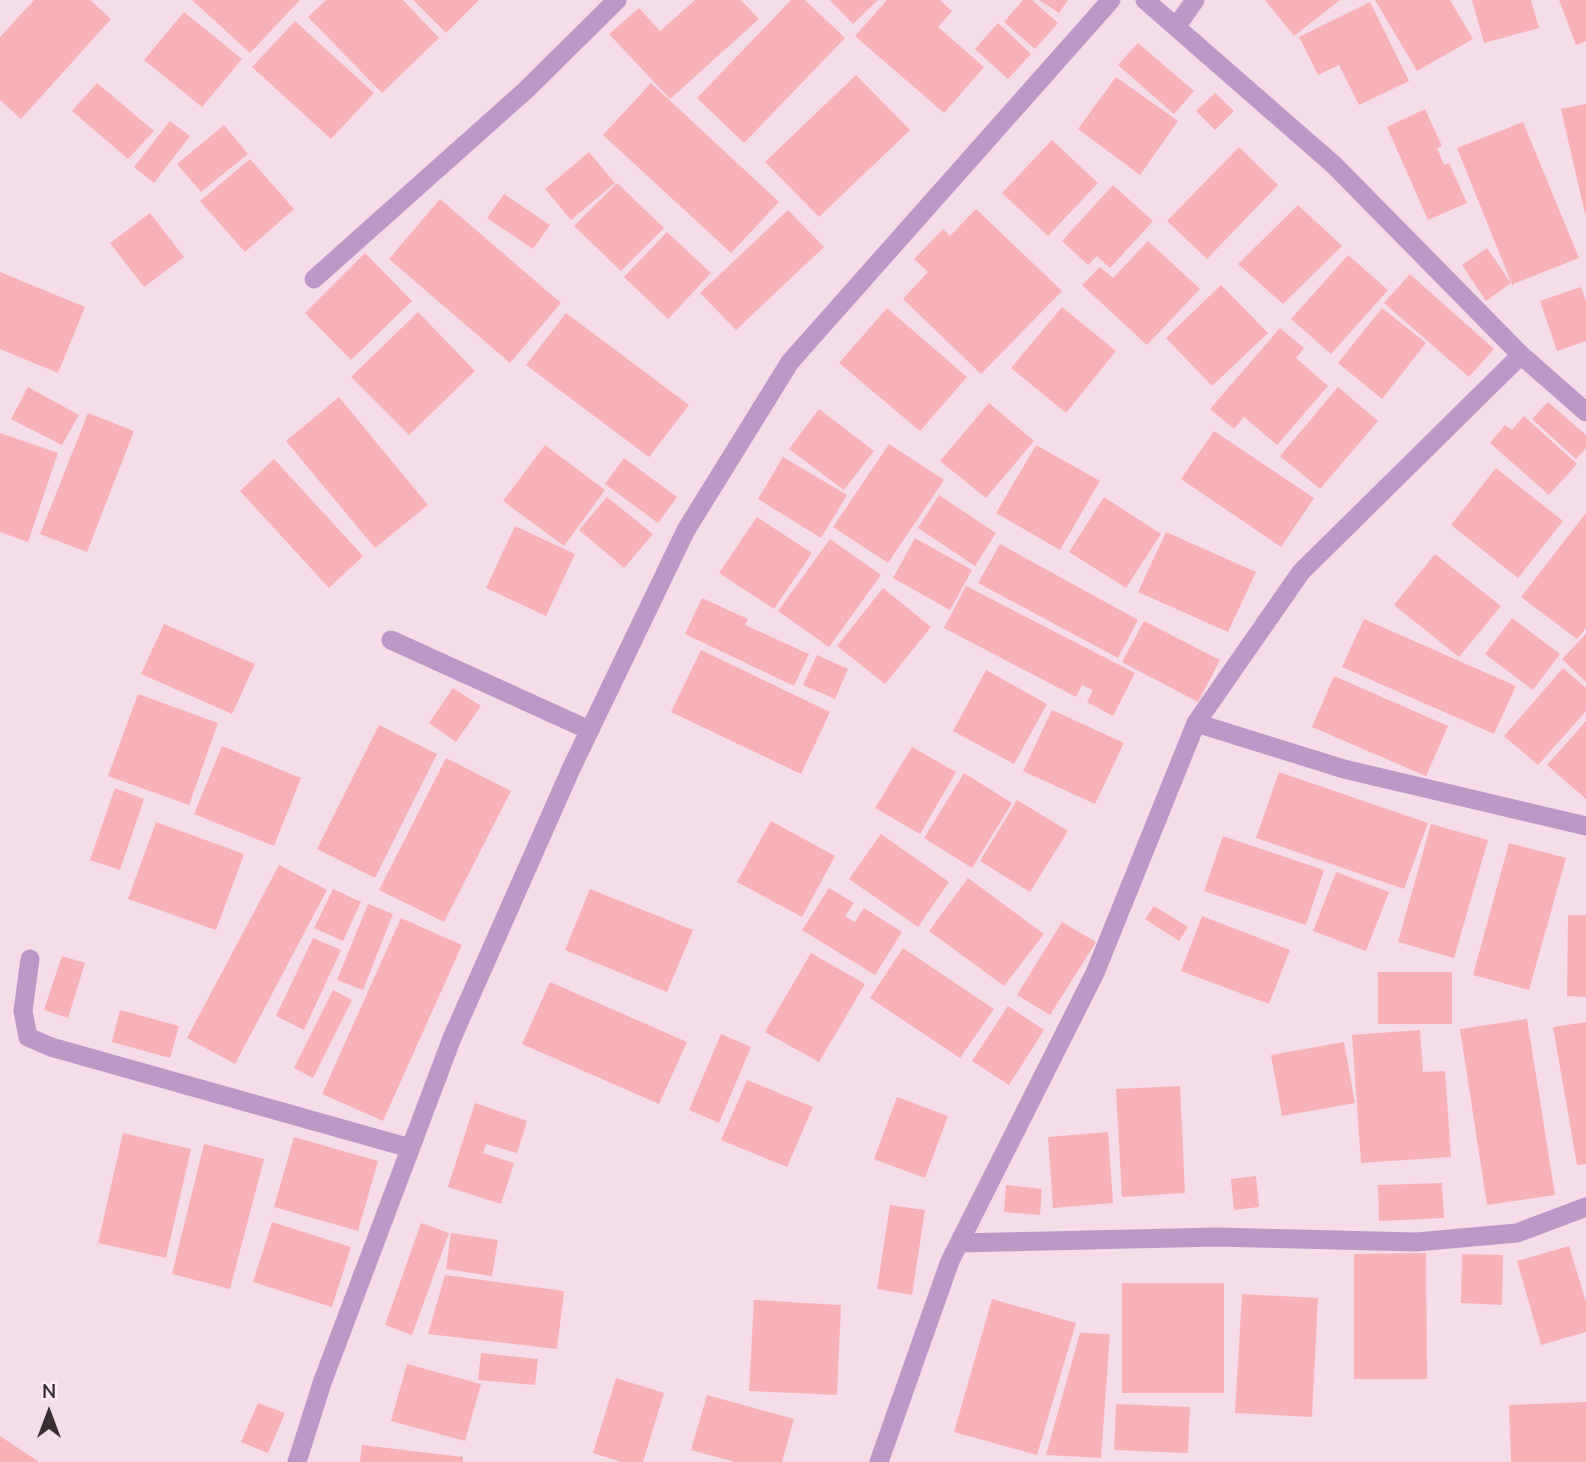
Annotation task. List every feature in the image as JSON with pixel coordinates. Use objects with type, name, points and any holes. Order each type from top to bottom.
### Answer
[{"type":"street","points":[[314,279],[526,90],[617,0]]},
{"type":"street","points":[[297,1462],[321,1383],[452,1038],[589,730],[686,530],[790,362],[1111,0]]},
{"type":"street","points":[[1146,0],[1334,165],[1521,355],[1586,412]]},
{"type":"street","points":[[1176,27],[1195,0]]},
{"type":"street","points":[[879,1462],[950,1261],[1095,973],[1196,723],[1301,572],[1521,355]]},
{"type":"street","points":[[391,640],[589,730]]},
{"type":"street","points":[[1196,723],[1344,769],[1586,825]]},
{"type":"street","points":[[30,959],[23,1011],[28,1037],[51,1047],[410,1148]]},
{"type":"street","points":[[959,1243],[1217,1237],[1416,1242],[1517,1233],[1586,1207]]},
{"type":"building","points":[[34,0],[90,0],[111,19],[21,119],[0,100],[0,37]]},
{"type":"building","points":[[192,0],[300,0],[250,53]]},
{"type":"building","points":[[326,0],[403,0],[439,38],[382,93],[308,17]]},
{"type":"building","points":[[413,0],[479,0],[446,33]]},
{"type":"building","points":[[695,0],[741,0],[759,19],[670,99],[609,34],[639,8],[660,31]]},
{"type":"building","points":[[791,0],[805,0],[845,38],[744,143],[697,98]]},
{"type":"building","points":[[830,0],[878,0],[853,24]]},
{"type":"building","points":[[887,0],[940,0],[952,11],[938,27],[984,67],[944,113],[855,36]]},
{"type":"building","points":[[1023,0],[1032,0],[1058,23],[1035,49],[1004,22]]},
{"type":"building","points":[[1039,0],[1068,0],[1059,13]]},
{"type":"building","points":[[1265,0],[1340,0],[1294,36]]},
{"type":"building","points":[[1375,0],[1450,0],[1473,39],[1417,71]]},
{"type":"building","points":[[1472,0],[1531,0],[1539,28],[1484,43]]},
{"type":"building","points":[[1559,0],[1586,0],[1586,41],[1576,45]]},
{"type":"building","points":[[1370,2],[1409,81],[1359,105],[1339,65],[1318,75],[1299,37]]},
{"type":"building","points":[[184,12],[242,59],[202,107],[144,60]]},
{"type":"building","points":[[295,21],[374,93],[331,139],[252,67]]},
{"type":"building","points":[[998,23],[1031,54],[1008,79],[975,49]]},
{"type":"building","points":[[1138,43],[1194,91],[1174,114],[1118,65]]},
{"type":"building","points":[[856,75],[910,130],[819,217],[765,162]]},
{"type":"building","points":[[1116,77],[1178,121],[1140,175],[1078,129]]},
{"type":"building","points":[[97,83],[154,131],[128,159],[72,111]]},
{"type":"building","points":[[651,83],[779,202],[731,253],[603,135]]},
{"type":"building","points":[[1215,93],[1234,111],[1215,130],[1196,111]]},
{"type":"building","points":[[1586,104],[1586,214],[1585,214],[1561,109]]},
{"type":"building","points":[[1425,109],[1442,146],[1437,148],[1444,165],[1449,163],[1467,203],[1428,220],[1387,127]]},
{"type":"building","points":[[170,121],[190,136],[154,183],[134,167]]},
{"type":"building","points":[[1523,122],[1579,258],[1513,284],[1513,287],[1457,148]]},
{"type":"building","points":[[224,125],[248,154],[201,192],[177,164]]},
{"type":"building","points":[[1052,140],[1098,183],[1048,236],[1002,193]]},
{"type":"building","points":[[1239,147],[1278,185],[1207,259],[1167,221]]},
{"type":"building","points":[[589,152],[615,183],[571,220],[545,189]]},
{"type":"building","points":[[250,159],[294,209],[245,252],[200,201]]},
{"type":"building","points":[[617,183],[664,228],[621,271],[574,226]]},
{"type":"building","points":[[1113,185],[1153,221],[1110,268],[1097,256],[1088,265],[1062,241]]},
{"type":"building","points":[[504,194],[550,225],[533,249],[487,218]]},
{"type":"building","points":[[440,199],[561,303],[510,363],[389,259]]},
{"type":"building","points":[[1298,205],[1342,246],[1283,304],[1238,264]]},
{"type":"building","points":[[976,209],[1062,291],[981,374],[903,299],[928,272],[914,259],[943,229],[950,236]]},
{"type":"building","points":[[788,210],[824,247],[736,330],[700,293]]},
{"type":"building","points":[[150,213],[184,257],[144,287],[110,243]]},
{"type":"building","points":[[667,232],[711,273],[668,319],[624,277]]},
{"type":"building","points":[[1148,241],[1200,289],[1147,345],[1082,285],[1100,267],[1113,278]]},
{"type":"building","points":[[1487,248],[1511,283],[1486,301],[1462,265]]},
{"type":"building","points":[[365,253],[412,301],[351,360],[305,313]]},
{"type":"building","points":[[1348,255],[1388,290],[1331,354],[1291,319]]},
{"type":"building","points":[[0,272],[85,307],[58,373],[0,349]]},
{"type":"building","points":[[1410,274],[1494,349],[1469,377],[1384,303]]},
{"type":"building","points":[[1221,285],[1268,333],[1212,386],[1166,338]]},
{"type":"building","points":[[1581,287],[1586,301],[1586,341],[1557,351],[1540,301]]},
{"type":"building","points":[[1062,307],[1116,351],[1066,413],[1011,368]]},
{"type":"building","points":[[887,308],[967,377],[920,431],[839,363]]},
{"type":"building","points":[[1382,308],[1426,343],[1382,399],[1338,363]]},
{"type":"building","points":[[418,312],[475,371],[409,435],[351,377]]},
{"type":"building","points":[[566,313],[689,405],[649,457],[526,365]]},
{"type":"building","points":[[1280,328],[1304,348],[1296,358],[1328,386],[1277,445],[1244,417],[1234,429],[1210,409]]},
{"type":"building","points":[[28,387],[79,415],[62,445],[11,419]]},
{"type":"building","points":[[1338,387],[1378,421],[1320,489],[1280,456]]},
{"type":"building","points":[[339,397],[428,505],[375,548],[286,441]]},
{"type":"building","points":[[1548,402],[1586,435],[1586,448],[1576,459],[1532,419]]},
{"type":"building","points":[[989,403],[1034,441],[986,498],[940,461]]},
{"type":"building","points":[[819,409],[874,451],[844,490],[789,449]]},
{"type":"building","points":[[88,413],[134,431],[87,552],[40,534]]},
{"type":"building","points":[[1524,416],[1577,464],[1549,495],[1490,443],[1505,425],[1512,430]]},
{"type":"building","points":[[1214,431],[1314,498],[1281,547],[1181,479]]},
{"type":"building","points":[[0,433],[58,453],[28,542],[0,532]]},
{"type":"building","points":[[889,444],[944,480],[888,563],[833,527]]},
{"type":"building","points":[[545,445],[605,490],[564,546],[503,501]]},
{"type":"building","points":[[1036,445],[1100,481],[1060,550],[996,513]]},
{"type":"building","points":[[783,457],[847,495],[821,538],[758,499]]},
{"type":"building","points":[[624,458],[677,497],[658,523],[605,484]]},
{"type":"building","points":[[274,459],[363,556],[329,588],[240,491]]},
{"type":"building","points":[[1496,468],[1563,521],[1518,578],[1451,525]]},
{"type":"building","points":[[939,495],[996,533],[975,566],[918,528]]},
{"type":"building","points":[[607,497],[653,534],[624,568],[579,530]]},
{"type":"building","points":[[1104,497],[1161,534],[1126,588],[1069,552]]},
{"type":"building","points":[[1586,513],[1586,628],[1577,639],[1521,597]]},
{"type":"building","points":[[757,517],[812,553],[774,609],[719,573]]},
{"type":"building","points":[[515,526],[575,554],[546,616],[486,588]]},
{"type":"building","points":[[1166,532],[1256,572],[1228,632],[1138,592]]},
{"type":"building","points":[[915,538],[972,570],[950,610],[893,578]]},
{"type":"building","points":[[830,539],[881,575],[829,647],[778,611]]},
{"type":"building","points":[[1000,544],[1138,620],[1118,658],[978,583]]},
{"type":"building","points":[[1435,554],[1501,606],[1459,657],[1394,605]]},
{"type":"building","points":[[966,586],[1135,673],[1113,716],[1087,702],[1093,690],[1082,685],[1076,697],[944,628]]},
{"type":"building","points":[[883,588],[931,627],[885,684],[837,646]]},
{"type":"building","points":[[702,598],[748,619],[745,625],[809,654],[794,686],[685,634]]},
{"type":"building","points":[[1512,618],[1560,654],[1533,690],[1485,654]]},
{"type":"building","points":[[1364,619],[1516,686],[1494,734],[1342,667]]},
{"type":"building","points":[[1144,621],[1220,660],[1198,702],[1122,662]]},
{"type":"building","points":[[164,624],[255,664],[232,714],[141,674]]},
{"type":"building","points":[[1586,634],[1586,682],[1562,659]]},
{"type":"building","points":[[701,650],[830,712],[801,774],[671,712]]},
{"type":"building","points":[[817,655],[848,669],[835,699],[803,685]]},
{"type":"building","points":[[1563,668],[1586,688],[1586,711],[1538,765],[1504,736]]},
{"type":"building","points":[[986,670],[1047,704],[1014,764],[953,731]]},
{"type":"building","points":[[1334,676],[1448,726],[1426,776],[1312,727]]},
{"type":"building","points":[[453,688],[481,706],[456,742],[429,723]]},
{"type":"building","points":[[138,694],[218,723],[189,805],[108,776]]},
{"type":"building","points":[[1052,710],[1124,743],[1095,804],[1023,771]]},
{"type":"building","points":[[1586,721],[1586,799],[1547,765]]},
{"type":"building","points":[[379,725],[437,754],[375,878],[317,849]]},
{"type":"building","points":[[222,746],[301,778],[274,846],[194,814]]},
{"type":"building","points":[[912,747],[956,772],[920,834],[875,808]]},
{"type":"building","points":[[446,758],[511,791],[444,922],[379,890]]},
{"type":"building","points":[[1279,772],[1428,823],[1404,889],[1256,838]]},
{"type":"building","points":[[964,773],[1012,803],[972,868],[924,838]]},
{"type":"building","points":[[115,788],[144,799],[120,870],[90,860]]},
{"type":"building","points":[[1017,800],[1068,831],[1030,892],[980,861]]},
{"type":"building","points":[[771,821],[835,856],[802,917],[737,882]]},
{"type":"building","points":[[156,822],[244,854],[216,930],[128,899]]},
{"type":"building","points":[[1431,824],[1488,840],[1454,958],[1398,942]]},
{"type":"building","points":[[881,834],[949,882],[918,927],[849,879]]},
{"type":"building","points":[[1223,836],[1324,870],[1306,925],[1204,891]]},
{"type":"building","points":[[1509,843],[1566,858],[1529,990],[1473,975]]},
{"type":"building","points":[[279,865],[327,890],[235,1064],[187,1038]]},
{"type":"building","points":[[1336,872],[1389,892],[1366,951],[1313,931]]},
{"type":"building","points":[[968,878],[1044,934],[1004,986],[929,931]]},
{"type":"building","points":[[829,888],[854,903],[845,916],[855,922],[864,908],[902,932],[875,975],[802,930]]},
{"type":"building","points":[[333,889],[361,902],[343,941],[314,928]]},
{"type":"building","points":[[590,889],[693,930],[667,992],[565,950]]},
{"type":"building","points":[[368,904],[393,914],[363,990],[337,980]]},
{"type":"building","points":[[1154,906],[1188,927],[1179,941],[1145,919]]},
{"type":"building","points":[[1568,915],[1586,915],[1586,997],[1567,996]]},
{"type":"building","points":[[1202,916],[1290,950],[1269,1004],[1181,971]]},
{"type":"building","points":[[401,918],[462,945],[383,1121],[322,1094]]},
{"type":"building","points":[[1062,922],[1096,942],[1050,1015],[1017,995]]},
{"type":"building","points":[[313,938],[341,950],[304,1030],[276,1016]]},
{"type":"building","points":[[903,948],[994,1009],[960,1058],[870,998]]},
{"type":"building","points":[[811,953],[865,984],[819,1062],[765,1032]]},
{"type":"building","points":[[62,956],[85,963],[68,1018],[44,1010]]},
{"type":"building","points":[[1378,972],[1452,972],[1452,1024],[1378,1024]]},
{"type":"building","points":[[550,982],[687,1042],[659,1104],[522,1044]]},
{"type":"building","points":[[333,990],[352,1000],[313,1078],[294,1068]]},
{"type":"building","points":[[1008,1006],[1044,1030],[1009,1085],[972,1061]]},
{"type":"building","points":[[120,1010],[179,1026],[170,1058],[112,1042]]},
{"type":"building","points":[[1527,1019],[1555,1195],[1487,1205],[1460,1029]]},
{"type":"building","points":[[1586,1022],[1586,1164],[1577,1165],[1553,1027]]},
{"type":"building","points":[[1420,1030],[1423,1072],[1445,1071],[1451,1157],[1361,1163],[1352,1035]]},
{"type":"building","points":[[721,1034],[751,1047],[719,1123],[689,1110]]},
{"type":"building","points":[[1344,1042],[1355,1103],[1282,1116],[1271,1055]]},
{"type":"building","points":[[747,1080],[813,1107],[787,1167],[721,1140]]},
{"type":"building","points":[[1180,1086],[1185,1193],[1122,1197],[1116,1089]]},
{"type":"building","points":[[897,1097],[948,1116],[925,1178],[874,1159]]},
{"type":"building","points":[[475,1103],[527,1121],[517,1153],[486,1144],[483,1153],[514,1163],[501,1204],[448,1187]]},
{"type":"building","points":[[1108,1132],[1113,1203],[1053,1208],[1048,1137]]},
{"type":"building","points":[[123,1133],[191,1149],[166,1258],[98,1243]]},
{"type":"building","points":[[294,1137],[378,1161],[358,1231],[274,1207]]},
{"type":"building","points":[[204,1144],[264,1159],[230,1289],[172,1274]]},
{"type":"building","points":[[1256,1176],[1259,1207],[1234,1210],[1231,1179]]},
{"type":"building","points":[[1442,1183],[1444,1218],[1379,1221],[1378,1185]]},
{"type":"building","points":[[1006,1185],[1042,1189],[1040,1215],[1004,1212]]},
{"type":"building","points":[[890,1205],[925,1210],[912,1295],[877,1289]]},
{"type":"building","points":[[272,1222],[351,1247],[332,1307],[253,1282]]},
{"type":"building","points":[[421,1223],[449,1233],[412,1335],[385,1325]]},
{"type":"building","points":[[451,1233],[498,1240],[492,1276],[446,1269]]},
{"type":"building","points":[[1569,1246],[1586,1302],[1586,1332],[1541,1345],[1517,1261]]},
{"type":"building","points":[[1426,1253],[1427,1379],[1354,1379],[1354,1254]]},
{"type":"building","points":[[1462,1254],[1503,1255],[1502,1305],[1461,1303]]},
{"type":"building","points":[[445,1275],[564,1291],[557,1349],[428,1334]]},
{"type":"building","points":[[1122,1283],[1224,1283],[1224,1393],[1122,1393]]},
{"type":"building","points":[[1242,1294],[1318,1298],[1312,1417],[1235,1413]]},
{"type":"building","points":[[992,1299],[1076,1323],[1037,1455],[954,1432]]},
{"type":"building","points":[[754,1300],[841,1305],[837,1395],[749,1391]]},
{"type":"building","points":[[1080,1333],[1110,1334],[1101,1458],[1046,1455]]},
{"type":"building","points":[[481,1353],[538,1359],[535,1385],[478,1380]]},
{"type":"building","points":[[407,1364],[481,1384],[465,1441],[391,1421]]},
{"type":"building","points":[[616,1378],[664,1393],[643,1462],[621,1462],[593,1453]]},
{"type":"building","points":[[707,1395],[794,1419],[782,1462],[735,1462],[691,1450]]},
{"type":"building","points":[[1586,1402],[1586,1462],[1511,1462],[1509,1405]]},
{"type":"building","points":[[258,1403],[285,1413],[268,1453],[241,1442]]},
{"type":"building","points":[[1116,1404],[1190,1407],[1188,1453],[1114,1450]]},
{"type":"building","points":[[0,1436],[39,1462],[0,1462]]},
{"type":"building","points":[[362,1445],[463,1457],[463,1462],[360,1462]]}]
